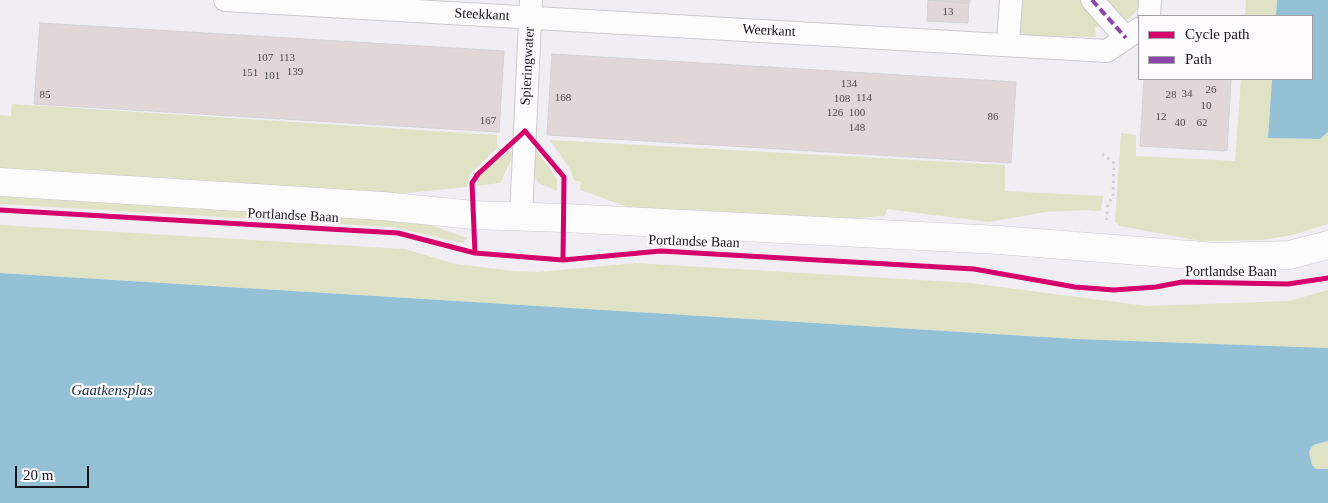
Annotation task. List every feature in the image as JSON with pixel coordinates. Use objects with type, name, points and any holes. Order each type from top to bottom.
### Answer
[{"type":"street","name":"Steekkant","points":[[225,0],[530,9]]},
{"type":"street","points":[[1008,44],[1011,0]]},
{"type":"street","points":[[1092,0],[1133,34]]},
{"type":"street","points":[[1149,15],[1150,0]]},
{"type":"street","name":"Weerkant","points":[[530,9],[1107,51],[1133,34]]},
{"type":"street","name":"Spieringwater","points":[[521,217],[530,9]]},
{"type":"street","name":"Portlandse Baan","points":[[0,182],[521,217],[999,240],[1216,257],[1289,254],[1328,245]]},
{"type":"green space","points":[[1021,0],[1140,0],[1140,6],[1131,17],[1123,22],[1095,27],[1096,37],[1027,35],[1021,32]]},
{"type":"green space","points":[[1246,0],[1277,0],[1276,15],[1245,15]]},
{"type":"green space","points":[[1241,80],[1272,80],[1268,138],[1320,139],[1328,132],[1328,224],[1292,235],[1262,240],[1201,241],[1120,226],[1115,222],[1121,133],[1136,135],[1136,156],[1235,161]]},
{"type":"green space","points":[[12,104],[497,135],[497,148],[469,175],[467,187],[385,195],[0,170],[0,115],[11,116]]},
{"type":"green space","points":[[550,140],[1005,165],[1005,191],[1103,196],[1101,210],[1097,211],[1045,212],[989,222],[887,209],[885,216],[823,220],[631,208],[580,190],[581,182],[574,180],[570,169]]},
{"type":"green space","points":[[534,147],[557,179],[557,191],[538,183],[533,170]]},
{"type":"green space","points":[[509,151],[512,153],[511,160],[500,183],[476,186],[481,174]]},
{"type":"green space","points":[[0,196],[403,220],[422,222],[467,238],[462,243],[392,227],[0,204]]},
{"type":"green space","points":[[0,225],[404,249],[456,264],[514,271],[538,272],[636,263],[970,283],[1147,306],[1289,301],[1328,290],[1328,348],[1076,339],[0,273]]},
{"type":"green space","points":[[1328,441],[1328,469],[1316,469],[1312,465],[1309,452],[1313,445]]},
{"type":"water","points":[[1277,0],[1328,0],[1328,132],[1320,139],[1268,138],[1272,80],[1313,80],[1313,15],[1276,15]]},
{"type":"water","name":"Gaatkensplas","points":[[0,273],[1076,339],[1328,348],[1328,441],[1313,445],[1309,452],[1312,465],[1316,469],[1328,469],[1328,503],[0,503]]},
{"type":"building","points":[[928,0],[969,3],[968,23],[927,21]]},
{"type":"building","points":[[928,0],[970,0],[969,3]]},
{"type":"building","points":[[40,23],[504,51],[499,132],[34,104]]},
{"type":"building","points":[[552,54],[1016,82],[1011,163],[547,135]]},
{"type":"building","points":[[1144,80],[1231,80],[1227,151],[1140,146]]},
{"type":"marked path","points":[[1092,0],[1126,38]]},
{"type":"cycle path","points":[[475,253],[472,183],[478,174],[525,131],[564,177],[563,260]]},
{"type":"cycle path","points":[[0,210],[398,233],[475,253],[563,260],[661,251],[974,269],[1075,287],[1114,290],[1156,287],[1182,282],[1288,284],[1328,278]]}]
